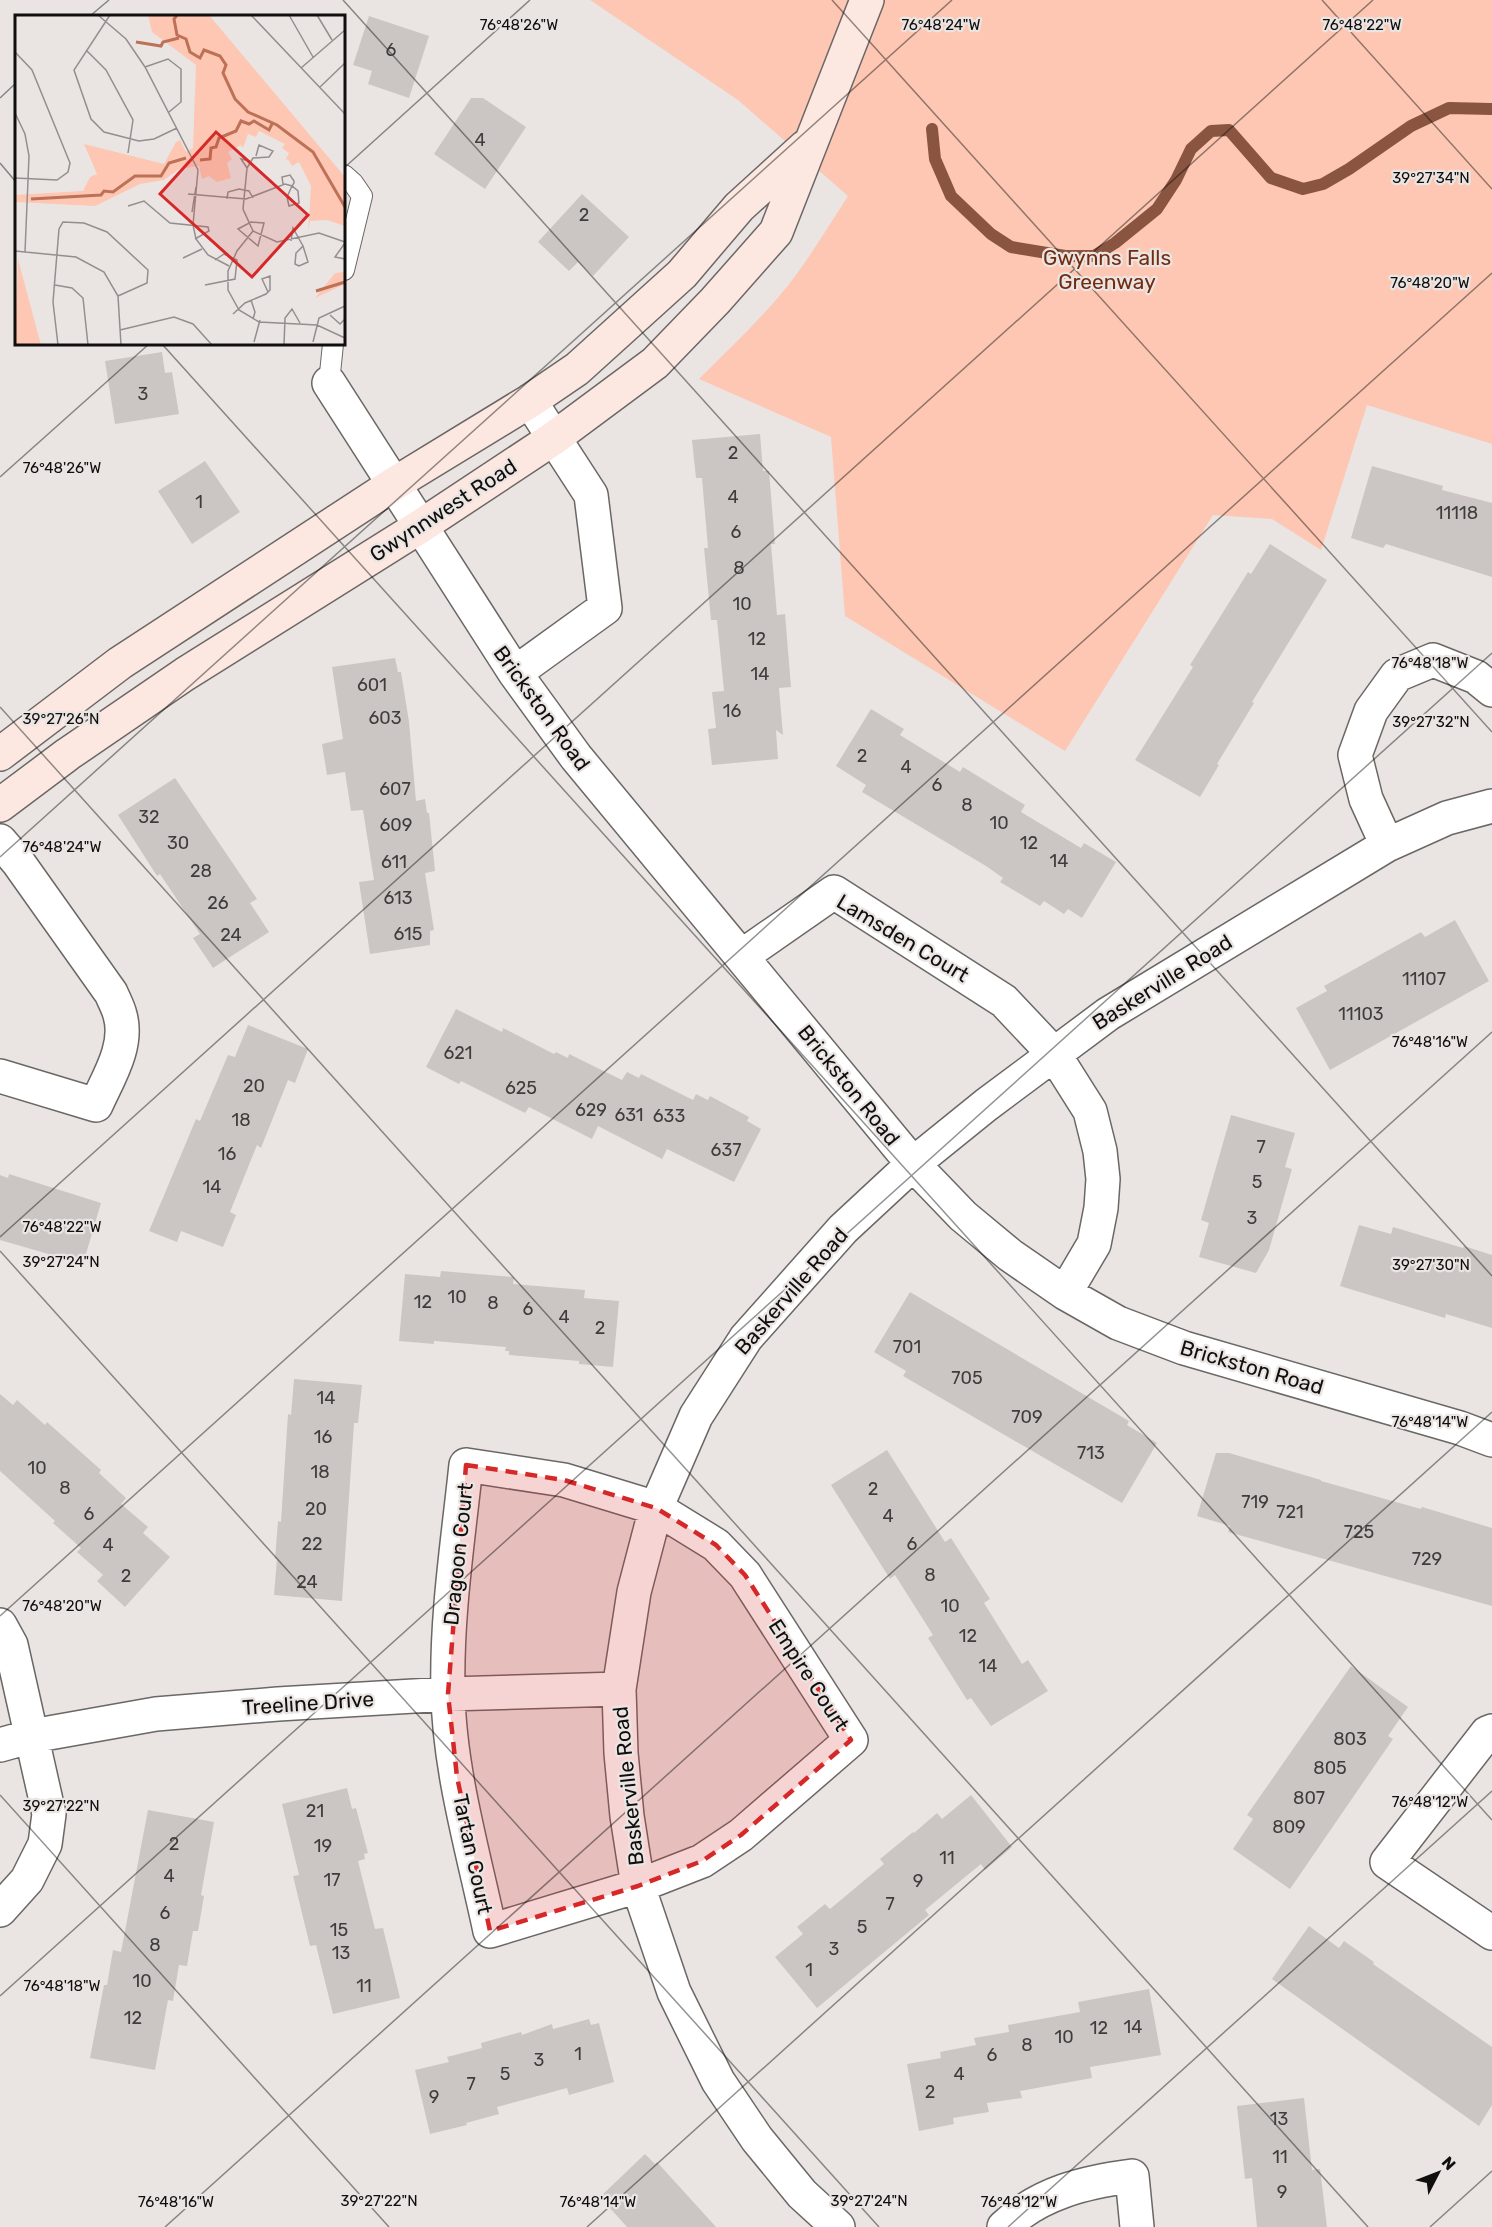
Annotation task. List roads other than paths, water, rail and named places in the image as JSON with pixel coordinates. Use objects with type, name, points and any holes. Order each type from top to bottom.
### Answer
[{"type":"street","name":"Gwynnwest Road","points":[[0,805],[68,754],[185,674],[421,526],[554,438],[655,363],[715,301],[776,232],[867,0]]},
{"type":"street","name":"Gwynnwest Road","points":[[0,754],[120,663],[394,484],[530,401],[577,369],[682,274],[739,207],[811,142]]},
{"type":"street","name":"Brickston Road","points":[[329,383],[515,673],[576,757],[914,1164],[963,1216],[1010,1255],[1065,1293],[1118,1323],[1184,1348],[1460,1428],[1492,1440]]},
{"type":"street","points":[[515,673],[605,608],[591,495],[530,401]]},
{"type":"street","points":[[1387,845],[1366,799],[1355,755],[1371,711],[1397,675],[1433,660],[1476,677],[1492,690]]},
{"type":"street","name":"Baskerville Road","points":[[838,2227],[802,2194],[764,2148],[718,2081],[675,1992],[638,1886],[625,1795],[619,1689],[634,1592],[656,1508],[696,1416],[746,1338],[843,1229],[914,1164],[1054,1054],[1117,1008],[1387,845],[1447,818],[1492,806]]},
{"type":"street","points":[[0,841],[18,862],[111,993],[120,1015],[123,1037],[96,1106],[0,1076]]},
{"type":"street","name":"Lamsden Court","points":[[742,956],[834,892],[1004,1001],[1054,1054]]},
{"type":"street","points":[[1054,1054],[1090,1111],[1100,1150],[1103,1179],[1101,1208],[1094,1244],[1065,1293]]},
{"type":"street","name":"Dragoon Court","points":[[448,1694],[451,1613],[466,1465],[564,1480],[656,1508]]},
{"type":"street","name":"Empire Court","points":[[638,1886],[702,1861],[741,1835],[851,1740],[746,1575],[716,1545],[656,1508]]},
{"type":"street","points":[[0,1625],[11,1645],[49,1814],[45,1844],[27,1880],[0,1910]]},
{"type":"street","name":"Treeline Drive","points":[[0,1745],[32,1736],[156,1714],[448,1694],[619,1689]]},
{"type":"street","name":"Tartan Court","points":[[448,1694],[457,1777],[490,1931],[638,1886]]},
{"type":"street","points":[[1492,1731],[1487,1733],[1387,1862],[1492,1933]]},
{"type":"street","points":[[1004,2227],[1053,2194],[1093,2181],[1132,2176],[1137,2227]]},
{"type":"lane","points":[[345,176],[362,196],[345,266]]},
{"type":"lane","points":[[329,383],[333,345]]},
{"type":"waterway","points":[[932,129],[935,159],[951,196],[991,234],[1011,247],[1065,256],[1094,256],[1115,243],[1157,209],[1176,180],[1191,149],[1211,131],[1229,130],[1271,178],[1303,189],[1323,184],[1411,126],[1449,108],[1492,109]]},
{"type":"park label","name":"Gwynns Falls Greenway","points":[[1107,269]]}]
